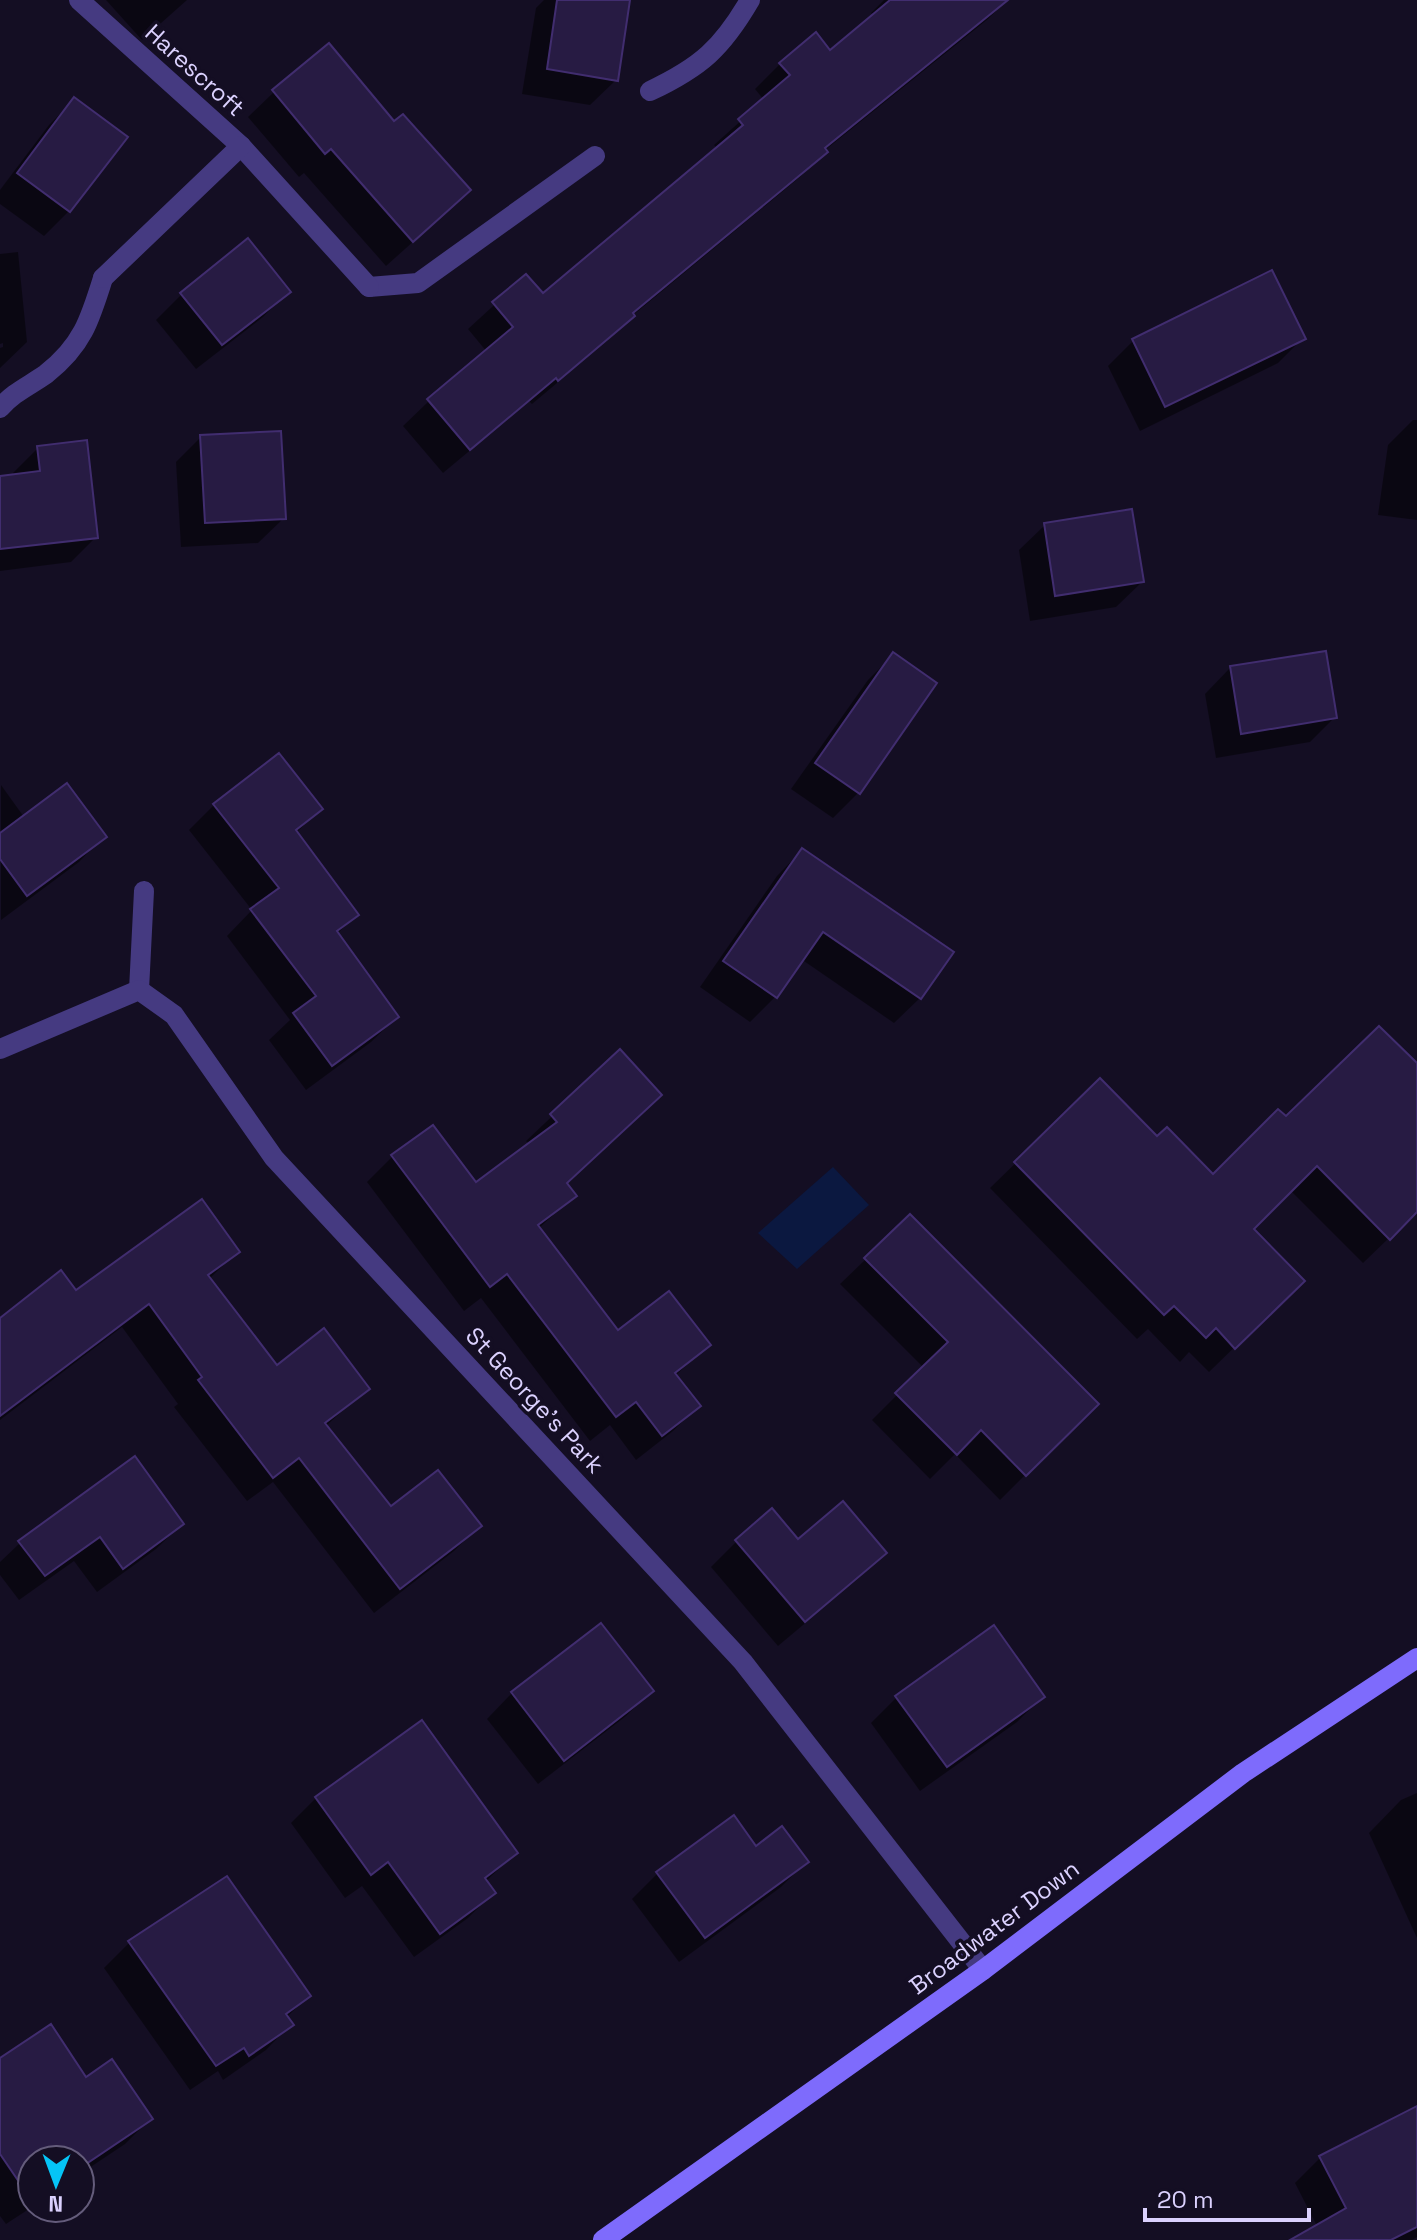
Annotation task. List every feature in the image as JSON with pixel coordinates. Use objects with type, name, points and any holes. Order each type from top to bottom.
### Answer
[{"type":"street","name":"Harescroft","points":[[79,0],[241,146],[369,287],[418,283],[595,156]]},
{"type":"street","points":[[650,91],[681,76],[715,51],[750,0]]},
{"type":"street","name":"Harescroft","points":[[0,408],[14,392],[43,376],[64,359],[87,328],[103,278],[241,146]]},
{"type":"street","points":[[0,1049],[139,990],[144,891]]},
{"type":"street","name":"St George's Park","points":[[139,990],[174,1015],[274,1158],[743,1662],[983,1970]]},
{"type":"street","name":"Broadwater Down","points":[[603,2240],[983,1970],[1243,1773],[1417,1658]]},
{"type":"water","points":[[833,1167],[869,1205],[797,1269],[758,1233]]},
{"type":"building","points":[[557,0],[630,0],[618,81],[547,69]]},
{"type":"building","points":[[890,0],[1008,0],[825,148],[828,152],[633,313],[635,316],[558,381],[556,378],[470,450],[427,399],[513,327],[492,302],[526,274],[543,293],[743,125],[738,119],[790,75],[779,63],[816,32],[830,50]]},
{"type":"building","points":[[329,43],[394,121],[403,114],[471,190],[413,242],[331,149],[325,154],[272,90]]},
{"type":"building","points":[[74,97],[128,137],[70,212],[17,173]]},
{"type":"building","points":[[248,238],[291,292],[222,345],[180,293]]},
{"type":"building","points":[[1272,270],[1306,339],[1165,407],[1132,339]]},
{"type":"building","points":[[281,431],[286,519],[205,523],[200,435]]},
{"type":"building","points":[[87,440],[98,538],[0,549],[0,476],[40,471],[37,446]]},
{"type":"building","points":[[1132,509],[1144,582],[1055,596],[1044,523]]},
{"type":"building","points":[[1326,651],[1337,718],[1241,734],[1230,666]]},
{"type":"building","points":[[893,652],[937,683],[860,794],[815,763]]},
{"type":"building","points":[[279,753],[323,809],[296,830],[359,915],[337,931],[399,1017],[332,1066],[293,1013],[316,996],[250,909],[279,888],[213,804]]},
{"type":"building","points":[[67,783],[107,837],[27,896],[0,859],[0,833]]},
{"type":"building","points":[[802,848],[954,952],[921,999],[823,932],[777,998],[723,961]]},
{"type":"building","points":[[1379,1026],[1417,1063],[1417,1212],[1390,1240],[1317,1166],[1254,1229],[1305,1281],[1235,1349],[1216,1328],[1206,1338],[1174,1306],[1164,1315],[1014,1162],[1100,1078],[1157,1136],[1167,1127],[1213,1174],[1278,1109],[1286,1116]]},
{"type":"building","points":[[620,1049],[662,1095],[567,1183],[577,1196],[538,1225],[618,1330],[669,1291],[711,1345],[675,1373],[701,1406],[662,1436],[636,1402],[616,1417],[507,1274],[490,1287],[391,1155],[433,1125],[476,1182],[557,1122],[550,1114]]},
{"type":"building","points":[[202,1199],[240,1252],[208,1275],[277,1365],[324,1328],[370,1389],[325,1423],[391,1506],[438,1470],[482,1526],[400,1589],[299,1458],[273,1478],[198,1380],[202,1377],[149,1304],[0,1416],[0,1318],[61,1270],[76,1290]]},
{"type":"building","points":[[910,1214],[1099,1404],[1026,1476],[981,1430],[957,1455],[895,1393],[948,1342],[864,1258]]},
{"type":"building","points":[[135,1456],[184,1524],[123,1569],[100,1537],[45,1576],[18,1541]]},
{"type":"building","points":[[843,1501],[887,1553],[805,1622],[735,1540],[772,1508],[798,1539]]},
{"type":"building","points":[[601,1623],[654,1691],[564,1761],[511,1692]]},
{"type":"building","points":[[994,1625],[1045,1697],[947,1767],[895,1696]]},
{"type":"building","points":[[422,1720],[518,1853],[485,1878],[496,1893],[440,1934],[388,1862],[371,1875],[315,1797]]},
{"type":"building","points":[[734,1815],[756,1846],[782,1826],[809,1862],[705,1938],[656,1872]]},
{"type":"building","points":[[227,1876],[311,1996],[286,2014],[294,2025],[249,2056],[244,2048],[216,2066],[128,1941]]},
{"type":"building","points":[[51,2024],[86,2077],[112,2059],[153,2119],[96,2157],[96,2144],[16,2144],[16,2178],[0,2154],[0,2058]]},
{"type":"building","points":[[1417,2106],[1417,2227],[1391,2240],[1290,2240],[1346,2208],[1319,2156]]}]
